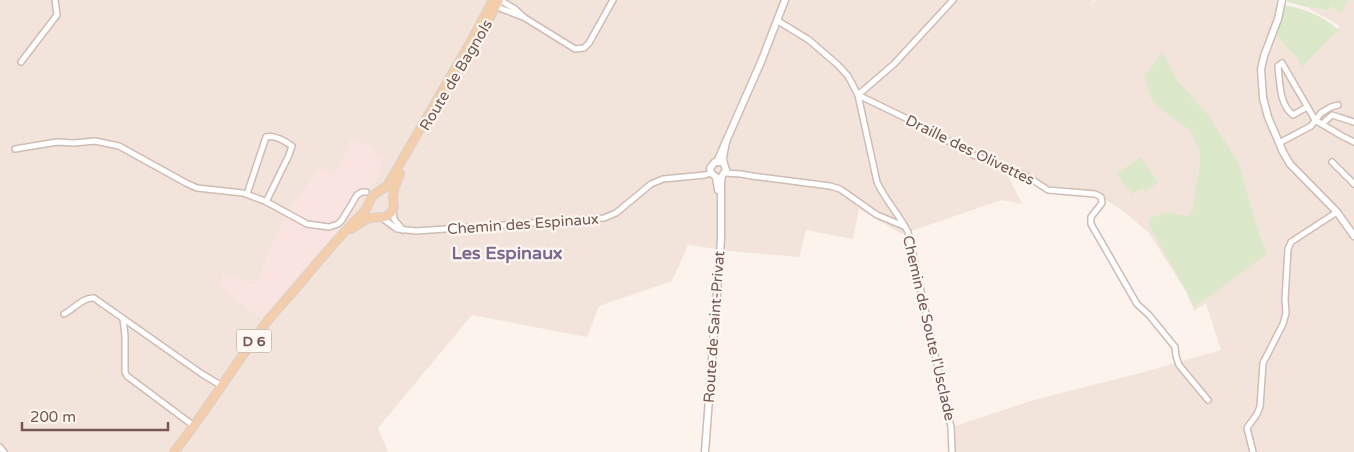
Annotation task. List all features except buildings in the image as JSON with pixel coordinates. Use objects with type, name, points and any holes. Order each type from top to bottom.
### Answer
[{"type":"main road","name":"Route de Bagnols","points":[[411,149],[496,2]]},
{"type":"main road","points":[[411,149],[396,181],[393,210],[389,215],[381,217],[373,214],[369,206],[371,198],[387,186],[411,149]]},
{"type":"main road","points":[[378,193],[387,193],[393,199]]},
{"type":"main road","name":"D 6","points":[[174,452],[270,318],[369,206]]},
{"type":"main road","name":"D 6","points":[[341,236],[369,218],[381,217]]},
{"type":"street","points":[[21,62],[57,15],[55,0]]},
{"type":"street","points":[[496,2],[502,9],[526,18],[575,49],[584,48],[589,44],[613,0]]},
{"type":"street","name":"Route de Saint-Privat","points":[[705,452],[721,239],[719,170],[726,142],[786,0]]},
{"type":"street","points":[[778,21],[809,40],[838,65],[848,76],[858,95],[894,64],[953,0]]},
{"type":"street","points":[[1282,0],[1278,19],[1261,69],[1264,105],[1279,143],[1290,164],[1337,212],[1354,236]]},
{"type":"street","points":[[1308,107],[1294,115],[1288,111],[1282,97],[1278,66],[1282,63],[1316,120],[1354,142]]},
{"type":"street","name":"Chemin de Soute l'Usclade","points":[[858,95],[877,182],[882,193],[908,232],[952,427],[952,452]]},
{"type":"street","name":"Draille des Olivettes","points":[[858,95],[916,123],[973,155],[1025,175],[1048,190],[1095,194],[1101,197],[1102,203],[1091,217],[1091,224],[1136,304],[1149,315],[1175,347],[1178,365],[1208,400]]},
{"type":"street","points":[[1279,143],[1311,126],[1321,113],[1338,105]]},
{"type":"street","points":[[1322,124],[1332,115],[1354,122]]},
{"type":"street","points":[[247,194],[266,137],[269,136],[286,142],[292,146],[266,202]]},
{"type":"street","points":[[15,149],[57,142],[95,141],[119,146],[197,188],[247,194],[306,224],[329,227],[338,224],[342,220],[357,195],[362,192],[378,193]]},
{"type":"street","points":[[1332,162],[1354,184]]},
{"type":"street","points":[[719,170],[840,189],[877,215],[904,226]]},
{"type":"street","name":"Chemin des Espinaux","points":[[403,230],[441,230],[604,218],[616,213],[651,184],[658,181],[719,170]]},
{"type":"street","points":[[366,192],[369,197],[369,206]]},
{"type":"street","points":[[393,210],[394,219],[403,230]]},
{"type":"street","points":[[1252,452],[1247,428],[1260,407],[1262,363],[1283,324],[1286,314],[1288,249],[1291,242],[1337,212]]},
{"type":"street","points":[[381,217],[397,229],[403,230]]},
{"type":"street","points":[[64,314],[85,299],[94,298],[222,386]]},
{"type":"street","points":[[123,319],[125,372],[127,376],[194,426]]},
{"type":"street","points":[[0,447],[4,452]]},
{"type":"shaded area","points":[[0,0],[1094,0],[1090,5],[1096,0],[1277,0],[1275,18],[1270,34],[1276,35],[1302,66],[1340,26],[1306,7],[1328,10],[1331,6],[1343,6],[1348,0],[1354,0],[1354,452],[955,452],[955,426],[1034,400],[1221,350],[1206,303],[1194,311],[1186,291],[1149,233],[1122,210],[1104,199],[1104,195],[1089,190],[1044,185],[1003,166],[1022,204],[1002,200],[902,234],[859,209],[853,239],[806,230],[799,257],[688,245],[672,281],[599,306],[587,337],[472,315],[378,428],[388,452],[0,452]]},
{"type":"shaded area","points":[[351,139],[374,149],[373,153],[384,159],[381,165],[381,172],[345,222],[261,318],[219,287],[222,273],[256,283],[288,209],[321,168],[335,175]]},
{"type":"green space","points":[[1287,0],[1348,0],[1343,6],[1345,8],[1341,13],[1332,6],[1328,10],[1306,7],[1288,2]]},
{"type":"green space","points":[[1284,5],[1313,13],[1326,20],[1338,30],[1302,67],[1276,35]]},
{"type":"green space","points":[[1163,52],[1177,80],[1208,115],[1238,162],[1260,237],[1267,254],[1195,307],[1149,226],[1149,219],[1165,212],[1188,216],[1193,208],[1200,165],[1200,150],[1189,129],[1152,101],[1144,76]]},
{"type":"green space","points":[[1140,157],[1158,182],[1145,192],[1142,188],[1132,194],[1117,174]]},
{"type":"district","name":"Les Espinaux","points":[[507,253]]}]
